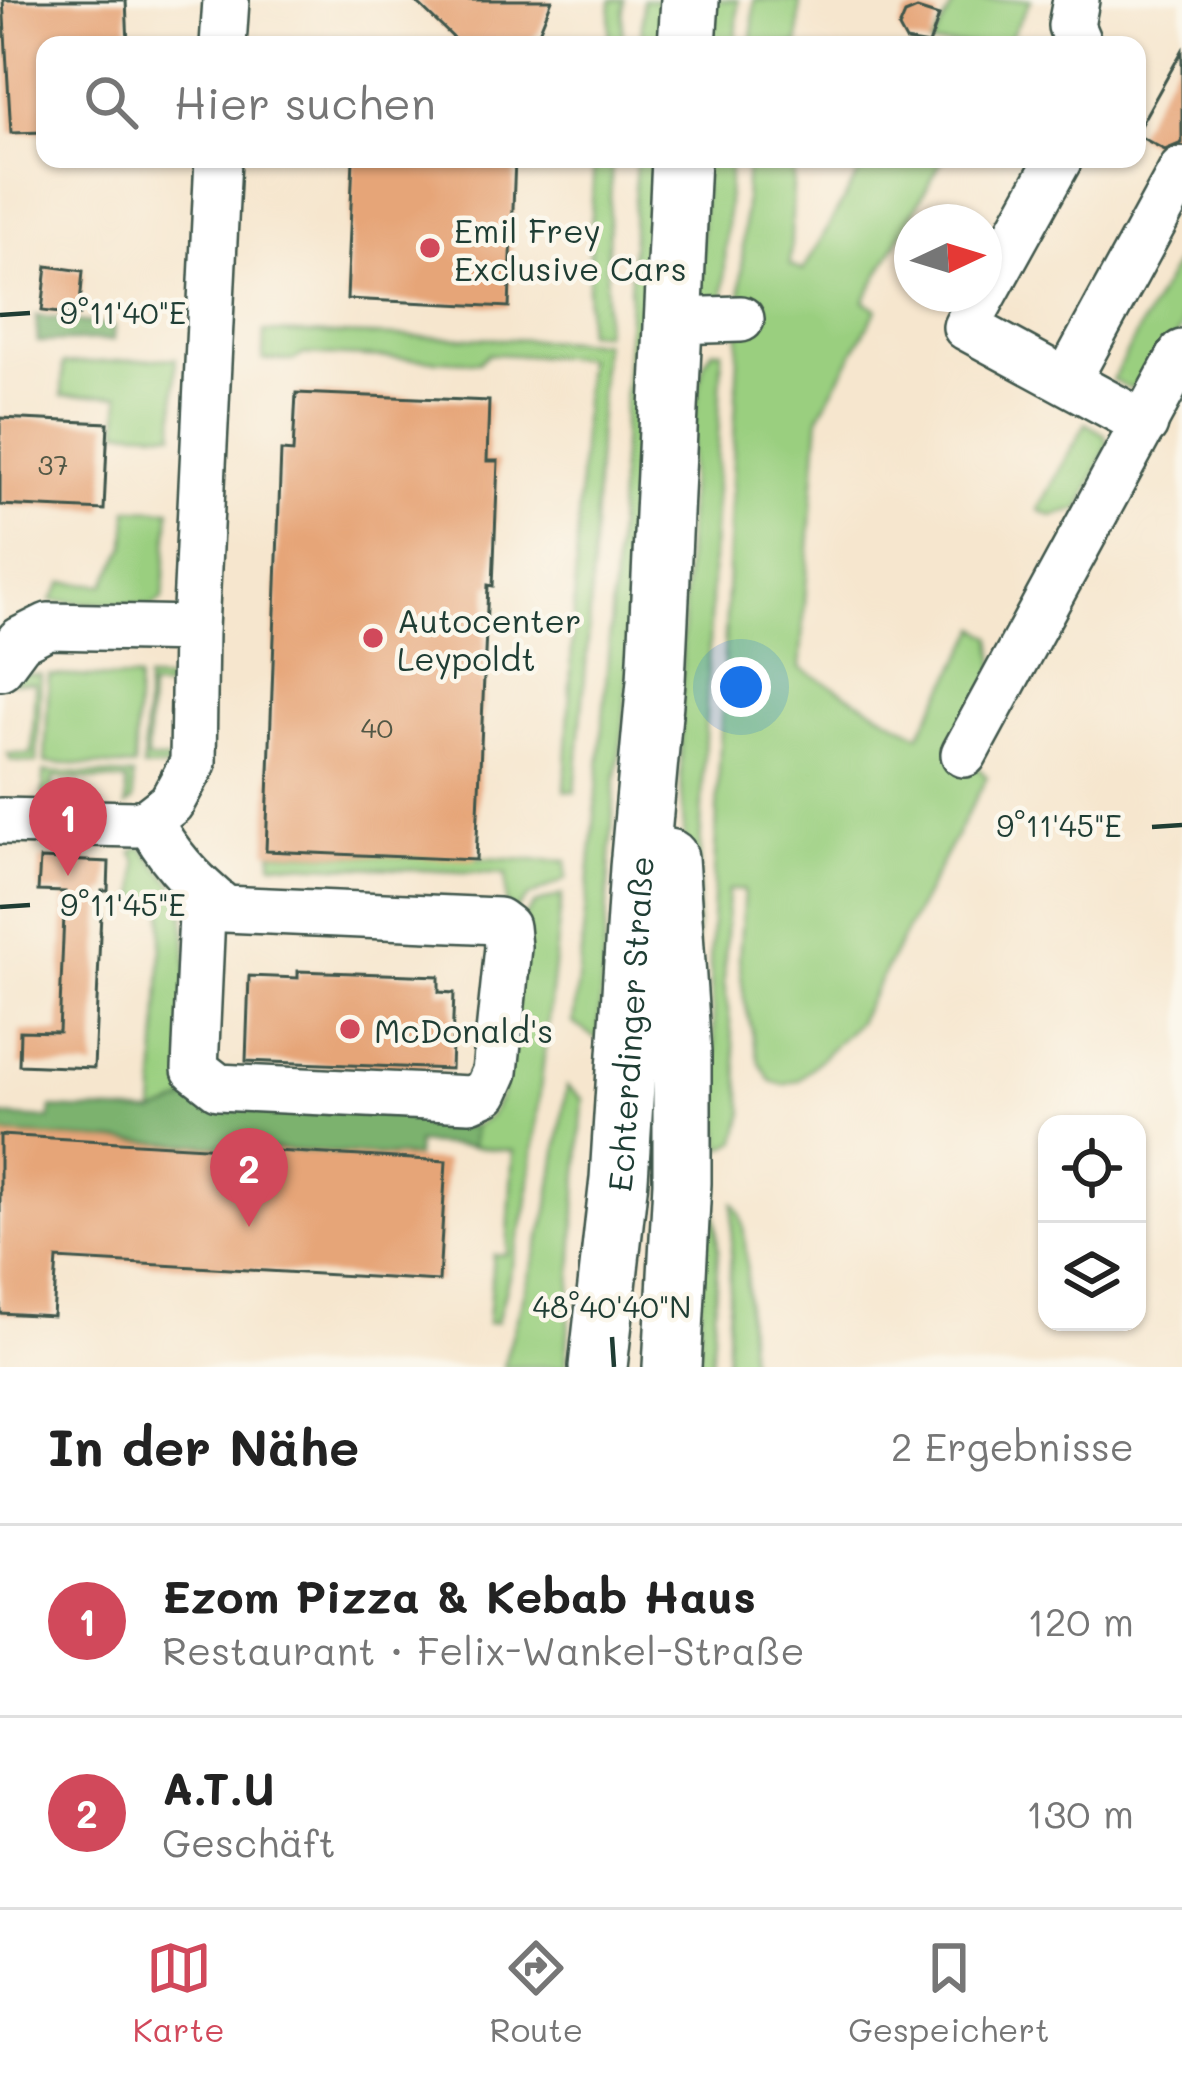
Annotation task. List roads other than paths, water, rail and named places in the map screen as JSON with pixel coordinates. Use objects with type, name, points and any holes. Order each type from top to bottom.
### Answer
[{"type":"main road","points":[[688,36],[690,0]]},
{"type":"main road","name":"Echterdinger Straße","points":[[598,1367],[619,1179],[638,868],[656,681],[681,168]]},
{"type":"main road","name":"Echterdinger Straße","points":[[656,681],[682,1053],[682,1183],[672,1367]]},
{"type":"street","points":[[224,36],[226,0]]},
{"type":"street","points":[[1075,36],[1071,26],[1076,0]]},
{"type":"street","points":[[0,821],[121,825],[149,820],[171,802],[193,763],[218,168]]},
{"type":"street","points":[[1054,168],[966,327],[1145,424]]},
{"type":"street","points":[[1067,381],[1182,170]]},
{"type":"street","points":[[673,321],[741,319]]},
{"type":"street","points":[[964,754],[1182,352]]},
{"type":"street","points":[[0,667],[20,640],[48,626],[195,629]]},
{"type":"street","points":[[149,820],[159,840],[203,892],[225,909],[498,921],[506,927],[495,1072],[486,1092],[470,1099],[218,1088],[195,1070],[203,892]]},
{"type":"place","name":"Emil Frey Exclusive Cars","points":[[430,248]]},
{"type":"place","name":"Autocenter Leypoldt","points":[[373,638]]},
{"type":"place","name":"Ezom Pizza & Kebab Haus","points":[[68,876]]},
{"type":"place","name":"McDonald's","points":[[350,1029]]},
{"type":"place","name":"A.T.U","points":[[249,1227]]}]
